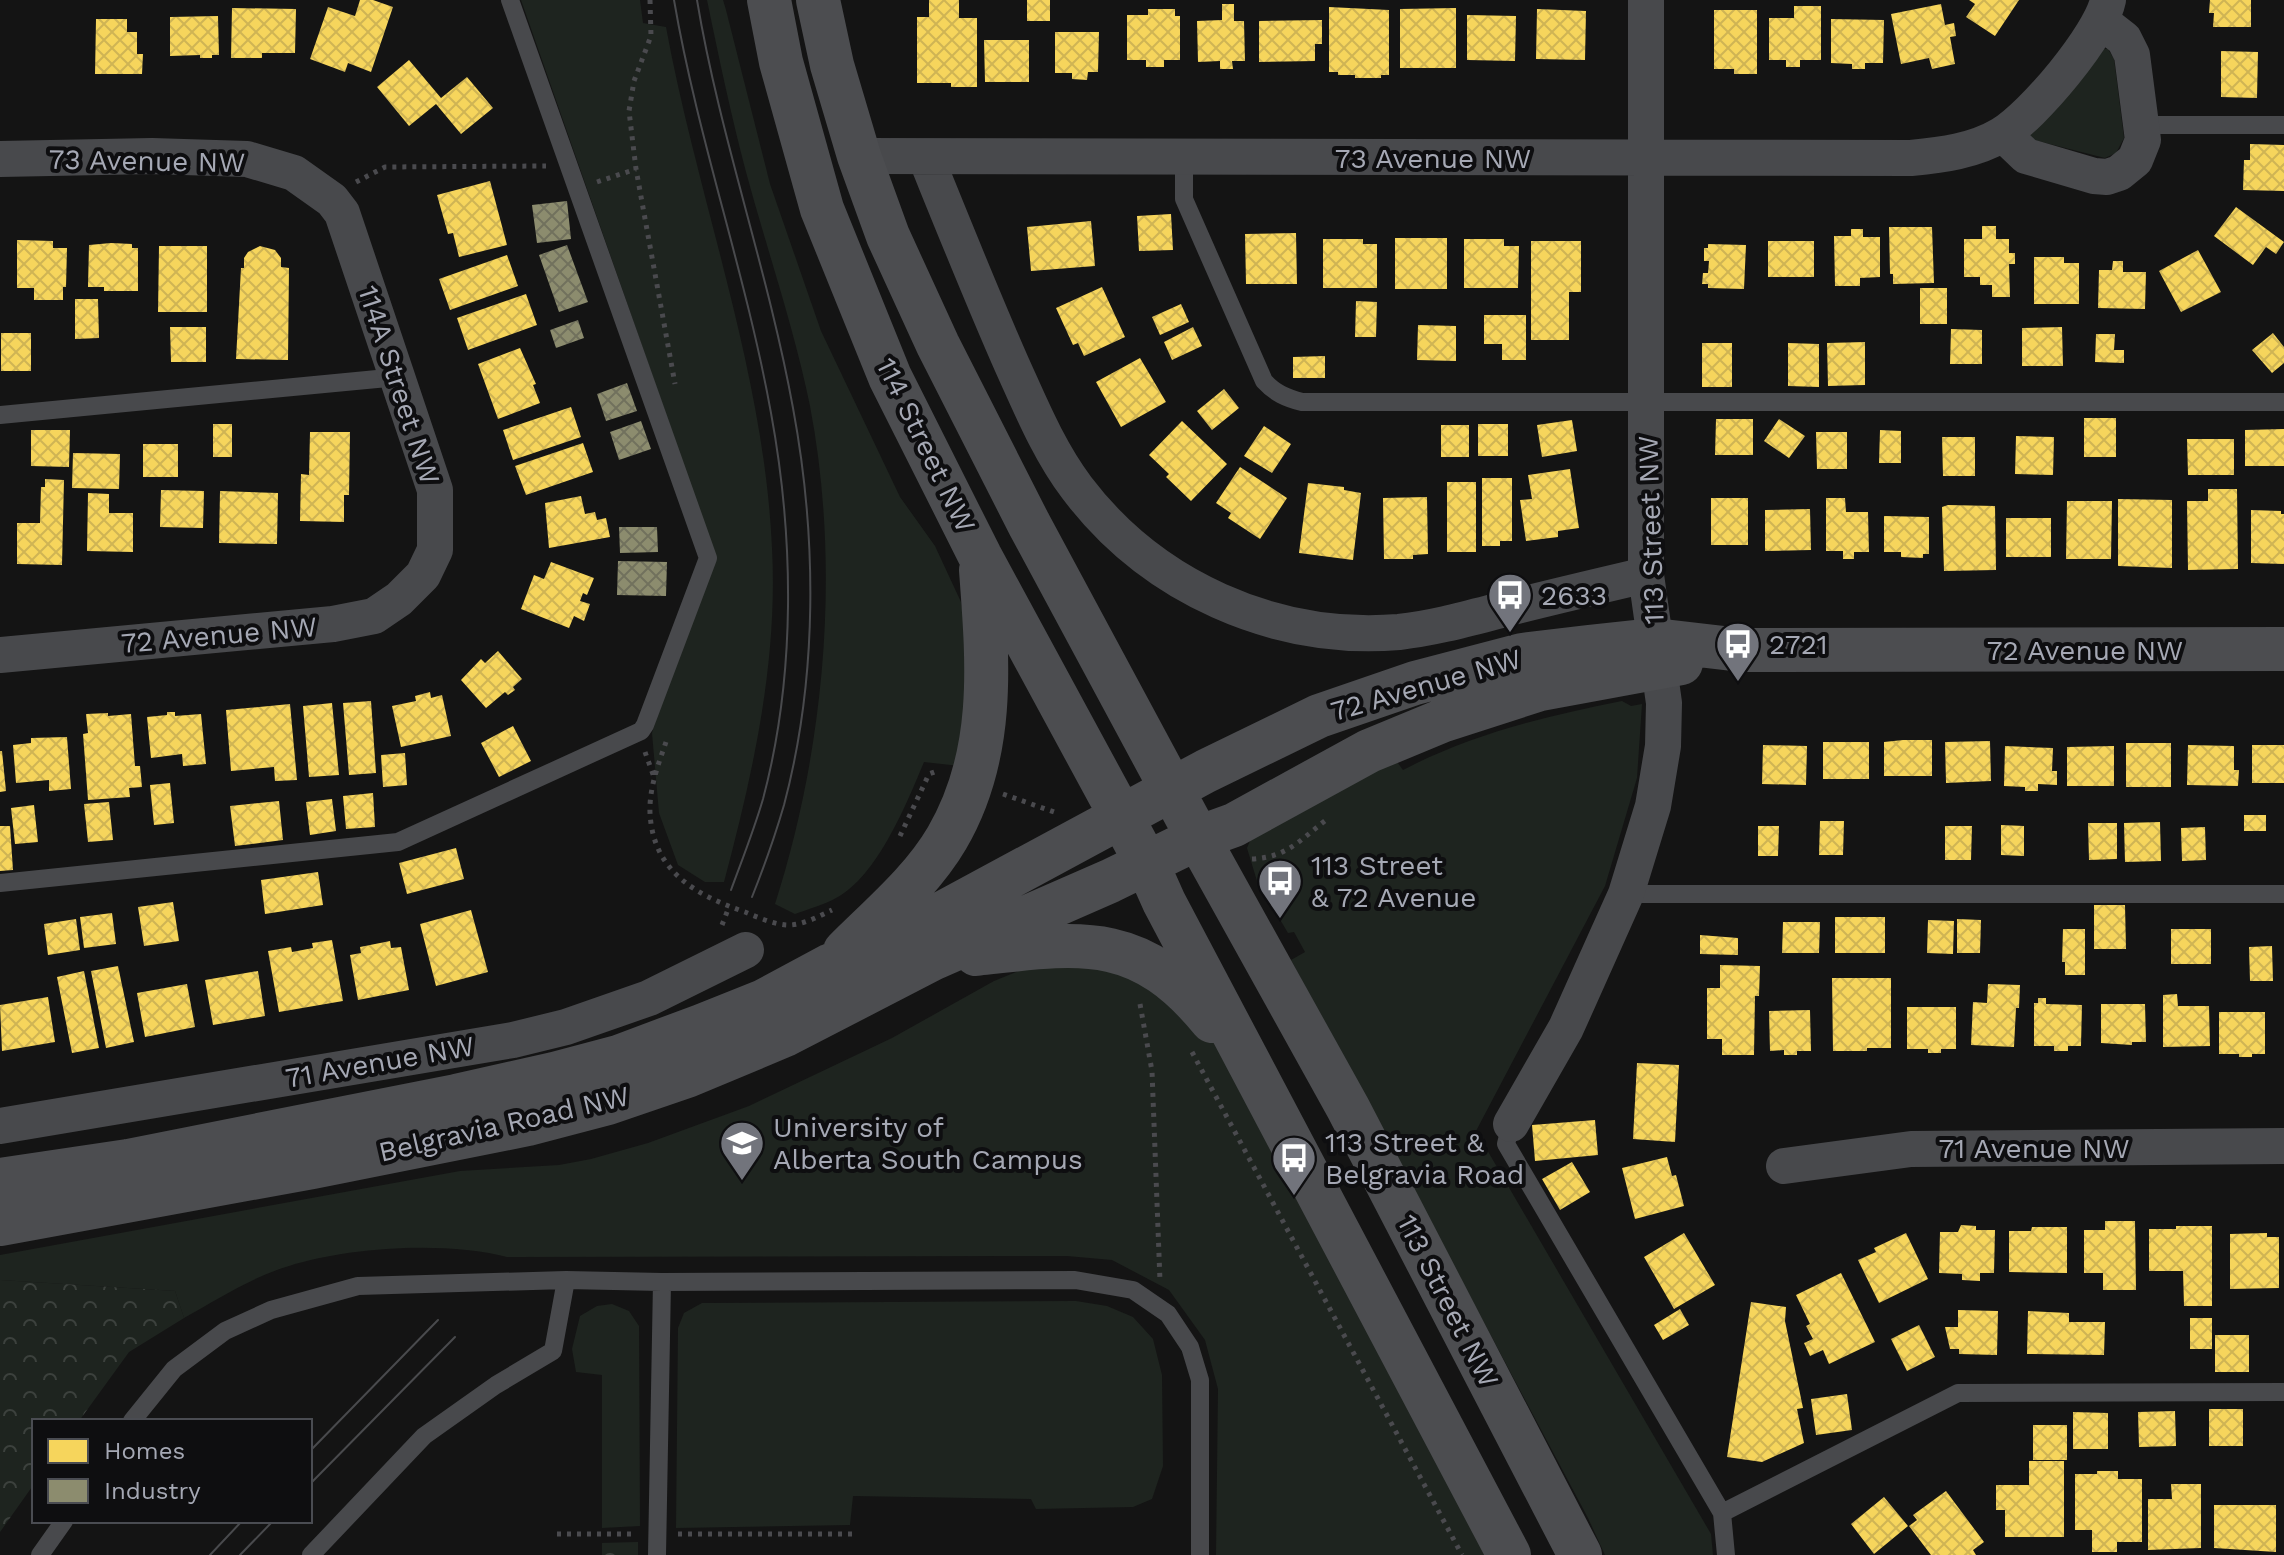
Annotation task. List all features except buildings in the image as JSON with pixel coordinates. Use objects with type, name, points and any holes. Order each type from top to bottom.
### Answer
[{"type":"main road","name":"114 Street NW","points":[[769,0],[781,62],[822,209],[890,377],[980,556],[1155,883]]},
{"type":"main road","name":"114 Street NW","points":[[818,0],[832,65],[859,156],[888,236],[938,345],[1029,524],[1198,838]]},
{"type":"main road","points":[[831,965],[913,882],[947,839],[971,782],[986,715],[987,677],[980,556]]},
{"type":"main road","name":"72 Avenue NW","points":[[1174,789],[1319,716],[1415,683],[1522,655],[1741,650],[2284,649]]},
{"type":"main road","name":"72 Avenue NW","points":[[1198,838],[1234,825],[1369,751],[1444,720],[1657,654]]},
{"type":"main road","points":[[1198,838],[1209,819],[1224,805],[1387,717],[1415,683]]},
{"type":"main road","name":"Belgravia Road NW","points":[[0,1180],[128,1161],[456,1096],[618,1057],[764,1001],[831,965],[874,950],[1174,789]]},
{"type":"main road","name":"Belgravia Road NW","points":[[0,1224],[528,1124],[608,1103],[687,1076],[785,1035],[934,958],[1155,883],[1198,838]]},
{"type":"main road","name":"113 Street NW","points":[[1198,838],[1348,1108],[1580,1555]]},
{"type":"main road","points":[[1155,883],[1509,1555]]},
{"type":"main road","points":[[934,958],[1074,944],[1120,951],[1156,966],[1191,995],[1255,1074]]},
{"type":"street","name":"113 Street NW","points":[[1511,1124],[1566,1028],[1626,894],[1653,806],[1663,746],[1664,703],[1646,575],[1646,0]]},
{"type":"street","name":"73 Avenue NW","points":[[859,156],[1911,158],[1945,155],[2003,134],[2057,81],[2105,11],[2129,46],[2143,140],[2135,160],[2119,173],[2107,177],[2094,176],[2026,156],[2003,134]]},
{"type":"street","name":"73 Avenue NW","points":[[0,159],[152,156],[247,159],[294,173],[342,193]]},
{"type":"street","name":"72 Avenue NW","points":[[926,158],[983,298],[1055,455],[1099,515],[1122,538],[1198,592],[1252,614],[1312,629],[1362,633],[1437,626],[1646,575]]},
{"type":"street","name":"114A Street NW","points":[[342,193],[342,213],[435,490],[435,550],[423,575]]},
{"type":"street","name":"72 Avenue NW","points":[[0,655],[333,624],[374,616],[399,599],[423,575]]},
{"type":"street","name":"71 Avenue NW","points":[[0,1126],[513,1040],[566,1027],[649,998],[746,950]]},
{"type":"street","name":"71 Avenue NW","points":[[1784,1166],[1911,1149],[2284,1146]]},
{"type":"lane","points":[[0,883],[398,842],[641,731],[708,558],[510,0]]},
{"type":"lane","points":[[2141,125],[2284,125]]},
{"type":"lane","points":[[1184,158],[1184,199],[1264,381],[1274,392],[1287,399],[1302,402],[2284,402]]},
{"type":"lane","points":[[0,415],[398,377]]},
{"type":"lane","points":[[1626,894],[2284,894]]},
{"type":"lane","points":[[1511,1124],[1506,1144],[1722,1513],[1726,1555]]},
{"type":"lane","points":[[311,1555],[424,1436],[496,1385],[553,1351],[566,1280]]},
{"type":"lane","points":[[134,1419],[174,1369],[225,1331],[271,1310],[358,1286],[566,1280],[1075,1280],[1133,1290],[1168,1314],[1190,1347],[1200,1380],[1200,1555]]},
{"type":"lane","points":[[657,1555],[662,1282]]},
{"type":"lane","points":[[1722,1513],[1958,1393],[2284,1392]]},
{"type":"lane","points":[[40,1555],[63,1523]]},
{"type":"path","points":[[342,193],[385,167],[474,165],[570,168]]},
{"type":"path","points":[[577,189],[636,169]]},
{"type":"path","points":[[895,847],[923,787]]},
{"type":"path","points":[[989,789],[1056,813]]},
{"type":"path","points":[[700,894],[785,925],[799,924],[842,906]]},
{"type":"path","points":[[1151,1004],[1139,995],[1152,1071],[1160,1285]]},
{"type":"path","points":[[1192,1052],[1462,1555]]},
{"type":"path","points":[[557,1534],[641,1534]]},
{"type":"path","points":[[676,1534],[852,1534]]},
{"type":"green space","points":[[521,0],[640,0],[643,23],[666,27],[743,351],[757,416],[766,482],[773,591],[761,717],[745,800],[724,882],[705,882],[678,865],[659,813],[652,733],[711,543]]},
{"type":"green space","points":[[707,0],[723,0],[770,184],[821,331],[900,497],[935,546],[961,602],[973,678],[960,766],[924,762],[889,838],[865,874],[836,898],[795,914],[775,904],[806,783],[816,721],[826,594],[825,530],[819,468],[804,376],[741,151]]},
{"type":"green space","points":[[2103,49],[2108,49],[2114,59],[2124,138],[2116,153],[2105,158],[2030,139],[2027,131]]},
{"type":"green space","points":[[1622,701],[1631,706],[1642,704],[1637,778],[1605,886],[1476,1131],[1711,1534],[1713,1555],[1605,1555],[1291,960],[1305,952],[1294,932],[1288,933],[1257,881],[1247,848],[1252,836],[1392,755],[1403,770],[1483,736]]},
{"type":"green space","points":[[1062,961],[1133,971],[1205,1024],[1488,1555],[1216,1555],[1218,1389],[1205,1340],[1169,1290],[1112,1260],[1067,1256],[507,1257],[455,1249],[397,1248],[340,1254],[289,1266],[248,1282],[184,1318],[175,1291],[0,1280],[0,1255],[460,1171],[559,1165],[648,1143],[749,1106],[892,1038],[994,981],[1026,968]]},
{"type":"green space","points":[[0,1280],[175,1291],[184,1318],[129,1352],[80,1419],[32,1419],[32,1487],[0,1532]]},
{"type":"green space","points":[[1076,1301],[1107,1306],[1133,1317],[1153,1339],[1162,1375],[1163,1466],[1152,1499],[1133,1507],[1036,1509],[1031,1499],[853,1496],[850,1525],[676,1528],[678,1328],[684,1313],[702,1303]]},
{"type":"green space","points":[[612,1304],[629,1311],[639,1326],[640,1526],[602,1528],[602,1375],[576,1372],[572,1349],[580,1316],[597,1306]]},
{"type":"green space","points":[[638,1542],[638,1555],[602,1555],[602,1543]]},
{"type":"tram line","points":[[674,0],[696,104],[761,361],[779,460],[784,509],[788,606],[781,704],[763,799],[731,890]]},
{"type":"tram line","points":[[697,0],[718,103],[783,357],[801,457],[810,557],[808,657],[795,756],[781,817],[752,897]]},
{"type":"tram line","points":[[312,1449],[438,1320]]},
{"type":"tram line","points":[[312,1482],[455,1337]]},
{"type":"tram line","points":[[210,1555],[240,1523]]},
{"type":"tram line","points":[[240,1555],[271,1523]]},
{"type":"place","name":"2633","points":[[1510,634]]},
{"type":"place","name":"2721","points":[[1738,683]]},
{"type":"place","name":"113 Street & 72 Avenue","points":[[1280,920]]},
{"type":"place","name":"University of Alberta South Campus","points":[[742,1182]]},
{"type":"place","name":"113 Street & Belgravia Road","points":[[1294,1197]]}]
